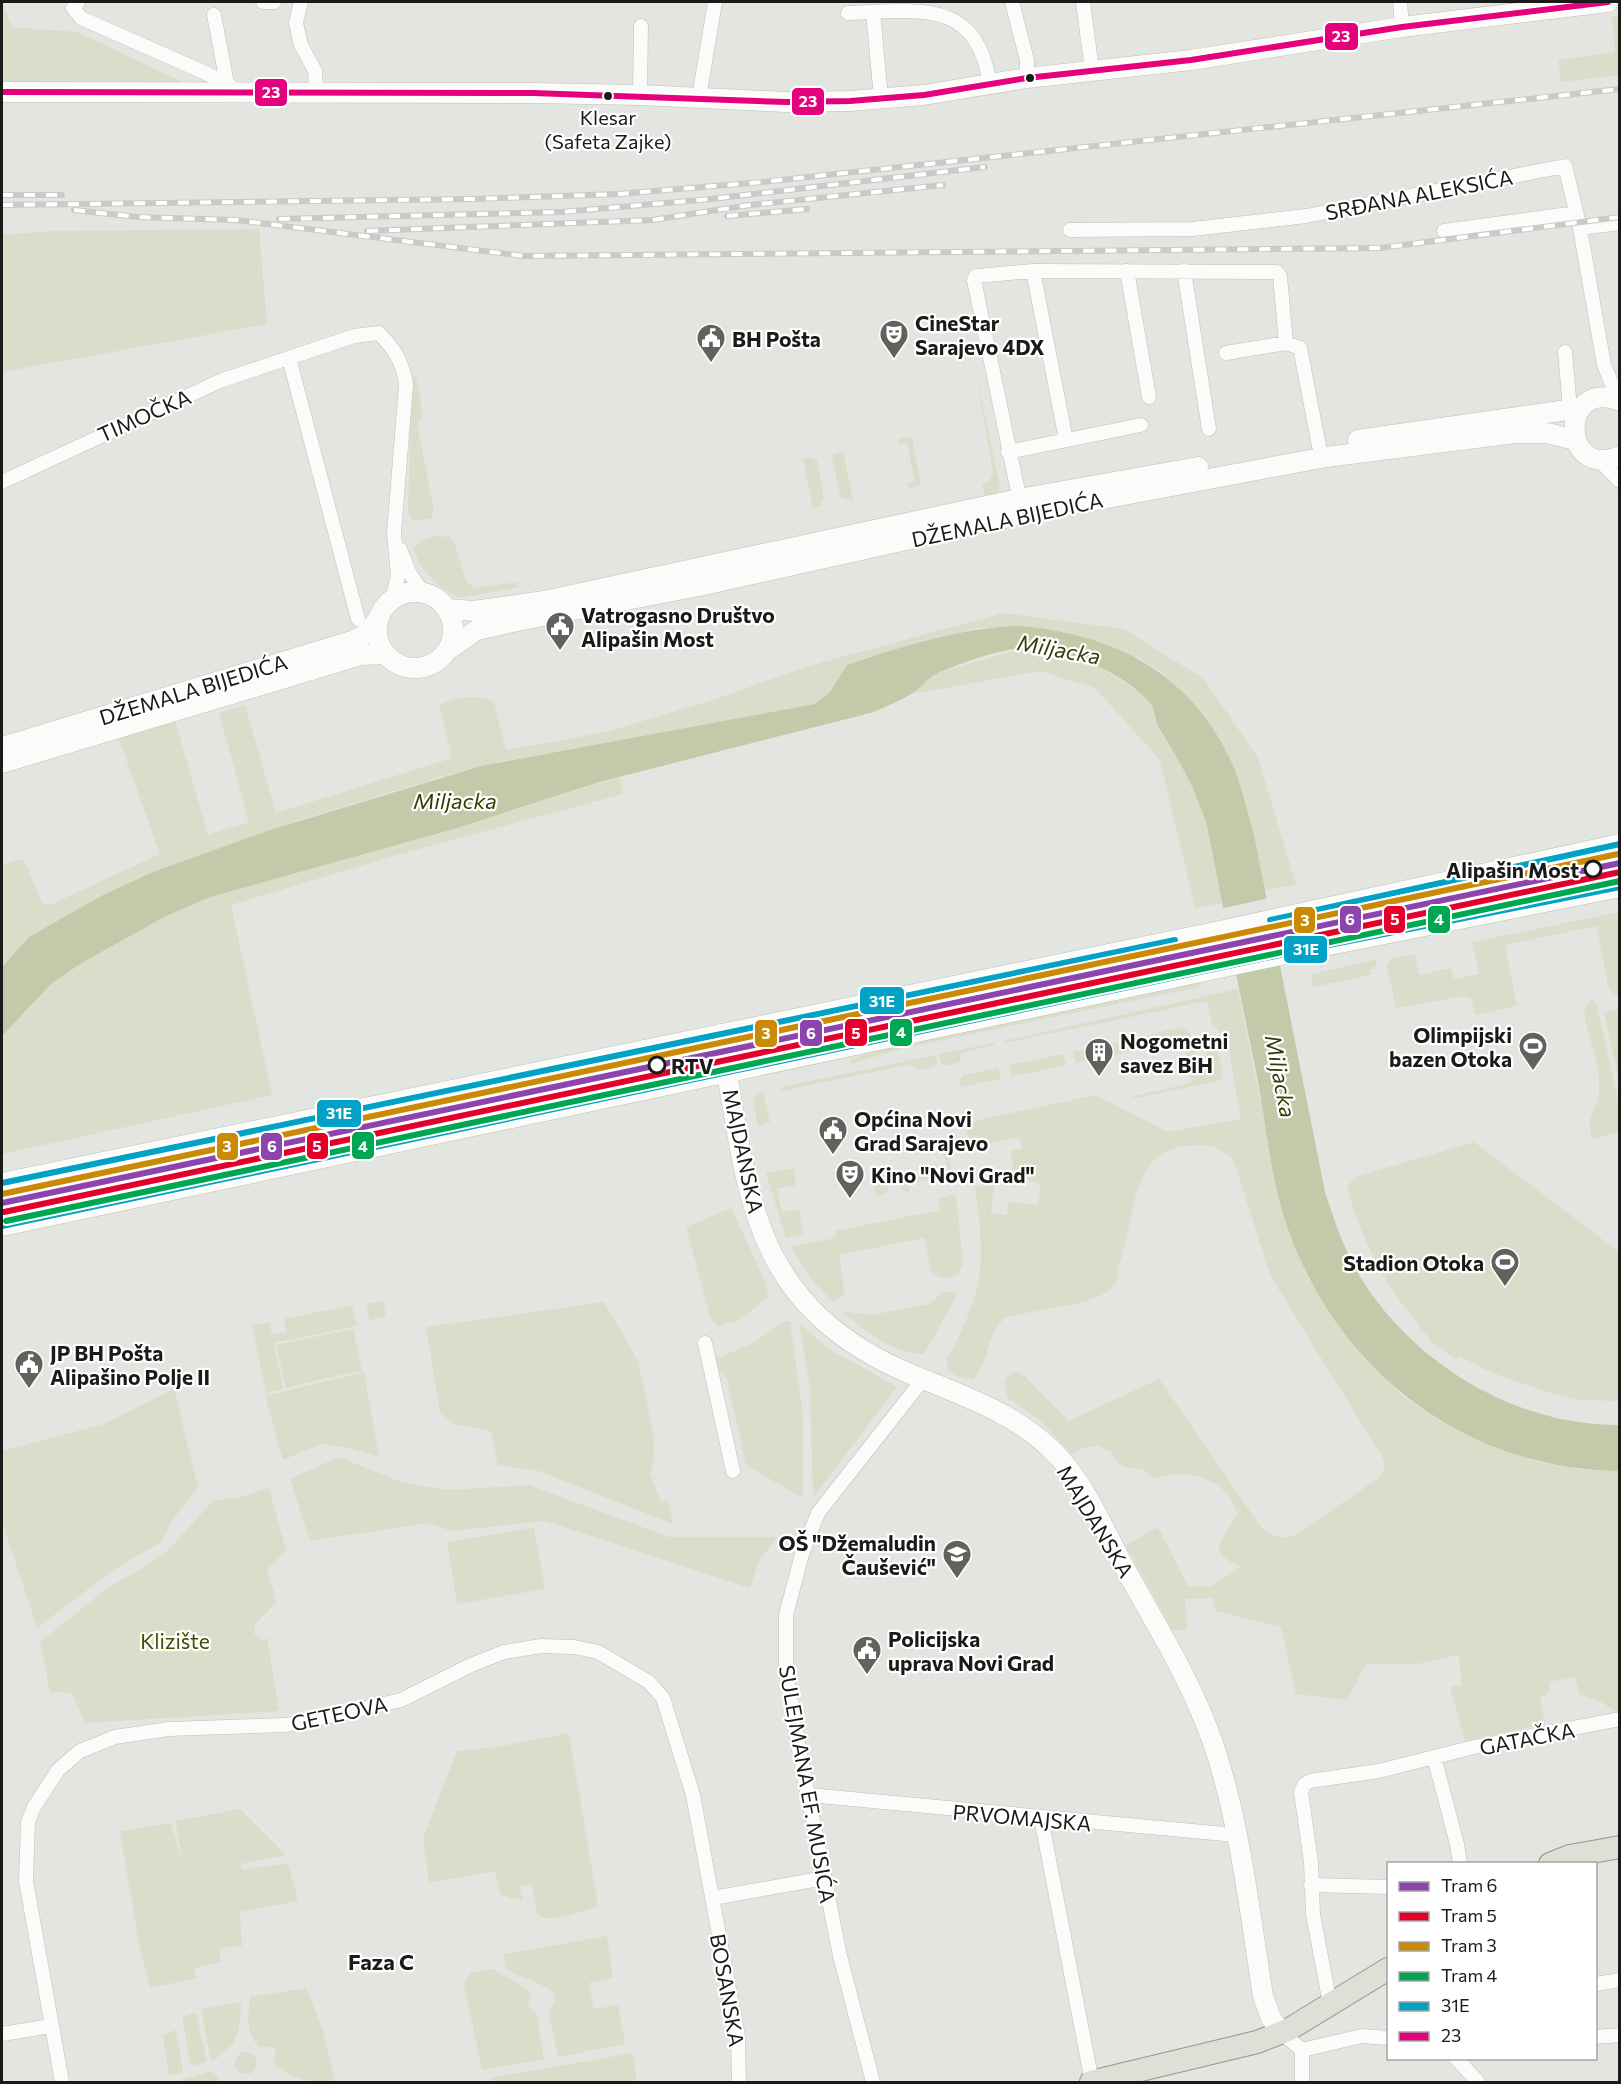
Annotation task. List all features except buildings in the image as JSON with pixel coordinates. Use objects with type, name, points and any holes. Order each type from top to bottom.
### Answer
[{"type":"main road","points":[[2,92],[232,88],[316,93],[640,95],[786,102],[881,98],[1092,70],[1191,60],[1533,7],[1608,2]]},
{"type":"main road","name":"DŽEMALA BIJEDIĆA","points":[[448,609],[474,611],[544,601],[1319,446],[1582,406],[1611,398],[1619,401]]},
{"type":"main road","points":[[1582,406],[1574,423],[1575,440],[1588,456],[1608,460],[1620,456]]},
{"type":"main road","name":"DŽEMALA BIJEDIĆA","points":[[2,763],[350,658],[386,654],[406,667],[418,668],[437,661],[448,650],[477,630],[699,586],[1021,507],[1326,456],[1515,433],[1547,433],[1575,440]]},
{"type":"main road","points":[[392,600],[412,591],[423,592],[441,601],[448,609],[454,629],[448,650]]},
{"type":"main road","name":"DŽEMALA BIJEDIĆA","points":[[2,747],[355,640],[367,633],[392,600]]},
{"type":"main road","points":[[378,620],[377,632],[386,654]]},
{"type":"main road","points":[[2,1183],[1215,932],[1620,844]]},
{"type":"main road","points":[[2,1226],[1222,967],[1620,887]]},
{"type":"main road","name":"MAJDANSKA","points":[[720,1034],[753,1205],[768,1244],[787,1281],[814,1314],[852,1342],[896,1367],[1011,1419],[1047,1446],[1068,1470],[1162,1634],[1202,1713],[1225,1781],[1263,1996],[1271,2018],[1282,2033]]},
{"type":"main road","points":[[1553,1862],[1570,1856],[1620,1847]]},
{"type":"main road","points":[[1092,2082],[1257,2042],[1282,2033],[1387,1970]]},
{"type":"street","points":[[78,2],[73,8],[81,18],[232,88]]},
{"type":"street","points":[[301,2],[296,23],[301,45],[315,71],[316,93]]},
{"type":"street","points":[[699,97],[715,2]]},
{"type":"street","points":[[1012,2],[1027,60],[1027,78]]},
{"type":"street","points":[[1083,2],[1092,70]]},
{"type":"street","points":[[1400,2],[1402,27]]},
{"type":"street","points":[[848,13],[941,10],[956,14],[977,33],[985,52],[990,85]]},
{"type":"street","points":[[873,12],[881,98]]},
{"type":"street","points":[[214,15],[232,88]]},
{"type":"street","points":[[640,95],[641,26]]},
{"type":"street","name":"SRĐANA ALEKSIĆA","points":[[1070,230],[1193,229],[1295,218],[1565,166],[1580,228],[1604,365],[1619,401]]},
{"type":"street","points":[[1444,231],[1576,213]]},
{"type":"street","points":[[1580,228],[1620,223]]},
{"type":"street","points":[[1033,271],[1066,440]]},
{"type":"street","points":[[1021,507],[974,280],[980,274],[1033,271],[1277,272],[1280,276],[1286,343]]},
{"type":"street","points":[[1127,271],[1149,397]]},
{"type":"street","points":[[1184,271],[1209,429]]},
{"type":"street","name":"TIMOČKA","points":[[2,482],[220,381],[354,336],[380,333],[395,349],[404,365],[406,385],[394,533],[398,576],[392,600]]},
{"type":"street","points":[[1226,353],[1286,343],[1300,348],[1319,446]]},
{"type":"street","points":[[1565,352],[1582,406]]},
{"type":"street","points":[[290,358],[358,620]]},
{"type":"street","name":"SRĐANA ALEKSIĆA","points":[[1582,406],[1604,365]]},
{"type":"street","points":[[1008,452],[1141,425]]},
{"type":"street","points":[[1598,459],[1620,481]]},
{"type":"street","name":"TIMOČKA","points":[[394,533],[410,574],[423,592]]},
{"type":"street","points":[[705,1343],[733,1471]]},
{"type":"street","name":"SULEJMANA EF. MUSIĆA","points":[[873,2082],[840,1956],[808,1795],[785,1654],[786,1615],[792,1587],[818,1513],[924,1378]]},
{"type":"street","name":"GETEOVA","points":[[51,2026],[26,1881],[28,1822],[34,1807],[58,1770],[80,1751],[94,1744],[132,1733],[169,1729],[286,1725],[331,1716],[401,1700],[493,1656],[541,1646],[574,1647],[598,1652],[649,1682],[663,1698],[693,1795],[713,1898]]},
{"type":"street","name":"GATAČKA","points":[[1311,1885],[1311,1862],[1301,1792],[1304,1785],[1310,1781],[1379,1771],[1434,1757],[1620,1719]]},
{"type":"street","points":[[1434,1757],[1460,1862]]},
{"type":"street","name":"PRVOMAJSKA","points":[[808,1795],[1235,1835]]},
{"type":"street","points":[[1041,1818],[1092,2082]]},
{"type":"street","points":[[713,1898],[825,1878]]},
{"type":"street","points":[[1330,2004],[1313,1914],[1311,1885],[1387,1887]]},
{"type":"street","name":"BOSANSKA","points":[[713,1898],[722,1959],[738,2037],[739,2082]]},
{"type":"street","points":[[1597,1984],[1620,1980]]},
{"type":"street","points":[[2,2034],[51,2026],[62,2082]]},
{"type":"street","points":[[1282,2033],[1302,2050],[1302,2082]]},
{"type":"street","points":[[1597,2037],[1620,2035]]},
{"type":"street","points":[[1302,2050],[1362,2036],[1387,2038]]},
{"type":"street","points":[[1458,2060],[1478,2082]]},
{"type":"green space","points":[[2,2],[12,27],[77,32],[193,87],[2,84]]},
{"type":"green space","points":[[1619,16],[1619,75],[1561,82],[1558,60],[1615,52],[1612,17]]},
{"type":"green space","points":[[259,229],[267,324],[2,372],[2,235],[51,231]]},
{"type":"green space","points":[[975,368],[1000,486],[996,494],[985,497],[982,484],[989,482],[993,473]]},
{"type":"green space","points":[[416,374],[423,416],[417,423],[434,511],[431,519],[413,520],[408,512],[412,380]]},
{"type":"green space","points":[[912,436],[921,485],[909,488],[907,484],[915,482],[907,443],[898,445],[899,439]]},
{"type":"green space","points":[[843,451],[854,501],[840,497],[832,455]]},
{"type":"green space","points":[[810,457],[817,461],[824,498],[820,506],[813,508],[803,459]]},
{"type":"green space","points":[[434,536],[450,537],[454,541],[466,581],[475,588],[518,582],[519,587],[460,598],[452,594],[431,578],[416,555],[414,547]]},
{"type":"green space","points":[[1003,613],[1124,629],[1204,679],[1258,758],[1296,885],[1264,890],[1244,796],[1231,761],[1188,697],[1163,673],[1139,658],[998,627],[979,628],[924,640],[847,665],[830,692],[815,704],[553,754],[508,760],[450,774],[309,817],[153,872],[103,895],[13,955],[2,967],[2,865],[20,859],[24,860],[43,905],[52,904],[160,854],[117,734],[174,717],[208,835],[249,822],[219,713],[245,705],[276,813],[452,758],[439,705],[452,700],[474,697],[494,702],[506,750],[606,732],[716,699],[805,667]]},
{"type":"green space","points":[[1024,648],[1054,652],[1090,662],[1140,692],[1153,705],[1156,725],[1178,757],[1198,795],[1207,826],[1222,903],[1195,908],[1160,760],[1095,688],[1040,671],[912,694],[937,673]]},
{"type":"green space","points":[[619,777],[623,794],[397,855],[231,905],[272,1095],[2,1154],[2,1036],[51,984],[80,964],[164,917],[210,897],[454,829]]},
{"type":"green space","points":[[1619,912],[1619,995],[1614,994],[1608,987],[1597,926],[1505,945],[1517,1006],[1475,1015],[1472,999],[1464,996],[1396,1008],[1387,966],[1390,959],[1415,954],[1419,975],[1451,968],[1454,979],[1479,974],[1472,942]]},
{"type":"green space","points":[[1377,961],[1375,968],[1369,970],[1370,975],[1313,987],[1311,974]]},
{"type":"green space","points":[[1202,979],[1199,987],[904,1048],[851,1064],[850,1059],[892,1046]]},
{"type":"green space","points":[[1238,989],[1283,1212],[1307,1276],[1362,1356],[1402,1395],[1438,1420],[1481,1441],[1539,1462],[1582,1470],[1619,1471],[1619,1714],[1600,1701],[1580,1695],[1575,1677],[1549,1682],[1550,1691],[1540,1698],[1545,1724],[1465,1741],[1450,1687],[1462,1685],[1459,1655],[1417,1664],[1366,1664],[1347,1700],[1296,1694],[1281,1627],[1216,1611],[1212,1598],[1185,1599],[1187,1630],[1172,1630],[1126,1545],[1158,1527],[1188,1586],[1211,1587],[1240,1567],[1223,1557],[1218,1548],[1237,1513],[1232,1501],[1215,1483],[1203,1478],[1178,1474],[1154,1478],[1142,1469],[1125,1467],[1117,1462],[1111,1452],[1098,1446],[1082,1448],[1072,1454],[1041,1421],[1007,1397],[1004,1379],[1016,1371],[1025,1376],[1069,1421],[1159,1379],[1261,1527],[1276,1537],[1295,1535],[1379,1478],[1385,1467],[1384,1460],[1271,1277],[1233,1159],[1222,1151],[1200,1145],[1186,1146],[1166,1152],[1152,1162],[1136,1194],[1117,1269],[1117,1281],[1108,1291],[1082,1302],[1005,1318],[994,1332],[982,1365],[973,1380],[958,1377],[947,1369],[947,1359],[969,1315],[979,1276],[981,1257],[975,1187],[994,1185],[991,1213],[1007,1215],[1008,1202],[1038,1205],[1041,1183],[1011,1179],[1013,1162],[1010,1152],[1022,1148],[1021,1140],[1017,1138],[969,1147],[967,1126],[982,1119],[1096,1095],[1168,1132],[1241,1119],[1227,1039],[1212,1023],[1207,1001],[1005,1043],[1004,1041]]},
{"type":"green space","points":[[1591,999],[1596,1002],[1619,1104],[1619,1132],[1592,1139],[1590,1124],[1598,1098],[1599,1080],[1584,1011]]},
{"type":"green space","points":[[1620,1009],[1619,1080],[1604,1013]]},
{"type":"green space","points":[[1180,1027],[1190,1033],[1196,1057],[1194,1064],[1189,1065],[1183,1041],[1142,1049],[1139,1038]]},
{"type":"green space","points":[[1207,1036],[1215,1041],[1223,1075],[1221,1080],[1137,1098],[1130,1097],[1192,1083],[1190,1071],[1209,1067],[1204,1040]]},
{"type":"green space","points":[[1130,1040],[1133,1051],[1076,1063],[1073,1052]]},
{"type":"green space","points":[[994,1043],[994,1045],[961,1053],[960,1062],[945,1066],[941,1064],[939,1054]]},
{"type":"green space","points":[[1063,1054],[1066,1065],[1012,1077],[1009,1065]]},
{"type":"green space","points":[[935,1055],[937,1064],[934,1067],[918,1070],[912,1064],[782,1091],[781,1087]]},
{"type":"green space","points":[[998,1068],[1001,1079],[961,1087],[960,1081],[964,1075]]},
{"type":"green space","points":[[763,1092],[770,1122],[758,1126],[753,1099],[758,1093]]},
{"type":"green space","points":[[946,1139],[954,1182],[950,1183],[948,1176],[909,1184],[910,1193],[903,1191],[899,1179],[902,1172],[905,1171],[908,1179],[948,1171],[941,1140]]},
{"type":"green space","name":"Stadion Otoka","points":[[1474,1142],[1619,1252],[1619,1401],[1578,1400],[1490,1372],[1460,1356],[1456,1360],[1428,1339],[1429,1337],[1418,1328],[1420,1326],[1385,1278],[1367,1243],[1347,1187],[1355,1177]]},
{"type":"green space","points":[[794,1168],[796,1185],[777,1189],[782,1212],[799,1210],[803,1234],[786,1238],[766,1173]]},
{"type":"green space","points":[[882,1176],[889,1183],[889,1188],[884,1194],[876,1196],[873,1177]]},
{"type":"green space","points":[[956,1194],[963,1263],[959,1274],[952,1277],[945,1278],[931,1272],[924,1238],[839,1255],[845,1294],[833,1302],[813,1281],[790,1246],[836,1238],[835,1231],[940,1210],[938,1199]]},
{"type":"green space","points":[[731,1208],[766,1283],[768,1298],[739,1320],[718,1326],[710,1317],[686,1227]]},
{"type":"green space","points":[[945,1291],[955,1293],[956,1297],[924,1354],[912,1353],[890,1345],[840,1311],[871,1315],[929,1304]]},
{"type":"green space","points":[[384,1301],[386,1317],[369,1320],[367,1304]]},
{"type":"green space","points":[[604,1302],[638,1361],[654,1437],[654,1460],[650,1473],[661,1502],[668,1500],[673,1524],[539,1471],[498,1465],[491,1431],[456,1425],[440,1413],[426,1327]]},
{"type":"green space","points":[[352,1305],[357,1326],[274,1343],[283,1389],[266,1393],[252,1325],[269,1322],[272,1335],[286,1332],[284,1319]]},
{"type":"green space","points":[[784,1321],[790,1321],[803,1415],[803,1498],[746,1465],[726,1375],[716,1369],[715,1359],[753,1343]]},
{"type":"green space","points":[[799,1324],[832,1351],[893,1384],[896,1388],[813,1498],[810,1388]]},
{"type":"green space","points":[[353,1329],[362,1370],[286,1388],[276,1345]]},
{"type":"green space","points":[[364,1372],[379,1457],[350,1448],[321,1444],[283,1460],[265,1396]]},
{"type":"green space","points":[[174,1389],[198,1487],[174,1518],[161,1542],[115,1569],[37,1628],[2,1522],[2,1451],[104,1424]]},
{"type":"green space","points":[[339,1457],[401,1482],[447,1490],[529,1485],[669,1537],[777,1537],[759,1561],[750,1588],[545,1521],[451,1531],[427,1523],[310,1541],[290,1479]]},
{"type":"green space","name":"Klizište","points":[[269,1488],[286,1550],[267,1570],[277,1602],[255,1624],[254,1633],[259,1639],[264,1640],[267,1637],[279,1711],[85,1723],[72,1693],[50,1692],[40,1642],[109,1587],[145,1567],[169,1549],[214,1500],[238,1498]]},
{"type":"green space","points":[[534,1527],[545,1589],[457,1604],[447,1542]]},
{"type":"green space","points":[[569,1733],[598,1906],[559,1918],[544,1918],[538,1915],[531,1884],[520,1887],[523,1901],[501,1895],[495,1871],[429,1883],[423,1839],[457,1751],[496,1747]]},
{"type":"green space","points":[[240,1809],[286,1855],[241,1864],[243,1870],[288,1863],[298,1901],[240,1912],[242,1946],[219,1948],[221,1962],[194,1968],[197,1978],[150,1988],[139,1944],[120,1831],[171,1823],[181,1859],[176,1821]]},
{"type":"green space","points":[[607,1936],[613,1977],[589,1983],[594,2009],[618,2005],[625,2044],[558,2057],[549,2013],[555,2001],[553,1993],[544,1986],[506,1968],[503,1954]]},
{"type":"green space","points":[[493,1969],[531,1992],[528,2005],[537,2014],[544,2059],[482,2070],[464,1984],[471,1973]]},
{"type":"green space","points":[[306,1988],[323,2030],[335,2082],[318,2082],[288,2074],[274,2064],[276,2047],[259,2047],[249,2029],[250,1997]]},
{"type":"green space","points":[[242,2002],[236,2037],[228,2049],[211,2062],[201,2009]]},
{"type":"green space","points":[[196,2013],[207,2062],[191,2066],[182,2017]]},
{"type":"green space","points":[[176,2030],[183,2072],[169,2076],[163,2035]]},
{"type":"green space","points":[[246,2052],[254,2055],[257,2063],[254,2071],[246,2074],[238,2071],[235,2063],[238,2055]]},
{"type":"green space","points":[[633,2053],[637,2082],[494,2082],[489,2078]]},
{"type":"green space","points":[[212,2071],[222,2082],[175,2082]]},
{"type":"water","name":"Miljacka","points":[[1019,626],[1053,630],[1086,638],[1117,649],[1145,663],[1171,681],[1194,703],[1214,730],[1231,761],[1242,790],[1255,840],[1325,1192],[1344,1244],[1370,1292],[1393,1321],[1419,1347],[1448,1369],[1479,1388],[1512,1404],[1547,1415],[1583,1423],[1619,1425],[1619,1471],[1561,1466],[1506,1451],[1455,1429],[1409,1398],[1368,1361],[1333,1318],[1304,1268],[1278,1196],[1255,1066],[1207,826],[1198,800],[1180,763],[1157,725],[1152,706],[1140,692],[1110,672],[1074,657],[1023,648],[991,654],[940,672],[911,694],[874,712],[603,781],[454,829],[210,897],[164,917],[80,964],[51,984],[2,1036],[2,967],[29,937],[103,895],[153,872],[270,830],[481,766],[815,704],[830,692],[847,665],[953,634]]},
{"type":"pier","points":[[1269,898],[1283,963],[1232,974],[1220,909]]},
{"type":"railway","points":[[2,205],[473,199],[619,194],[762,182],[1620,89]]},
{"type":"railway","points":[[279,219],[562,212],[711,199],[985,167]]},
{"type":"railway","points":[[367,231],[652,220],[750,205],[943,185]]},
{"type":"railway","points":[[2,195],[62,195]]},
{"type":"railway","points":[[727,216],[807,209]]},
{"type":"railway","points":[[74,210],[137,217],[236,220],[524,256],[1380,248],[1620,217]]},
{"type":"tram line","name":"3","points":[[2,1194],[1618,854]]},
{"type":"tram line","name":"6","points":[[2,1203],[1620,863]]},
{"type":"tram line","name":"5","points":[[4,1212],[1620,872]]},
{"type":"tram line","name":"4","points":[[6,1221],[1620,881]]},
{"type":"transit line","name":"23","points":[[2,92],[533,93],[786,102],[850,101],[924,95],[1027,78],[1191,60],[1402,27],[1608,2]]},
{"type":"transit line","name":"31E","points":[[1270,920],[1620,844]]},
{"type":"transit line","name":"31E","points":[[2,1226],[1304,950],[1620,887]]},
{"type":"transit line","name":"31E","points":[[2,1183],[1175,940]]},
{"type":"place","name":"Klesar (Safeta Zajke)","points":[[608,96]]},
{"type":"place","name":"CineStar Sarajevo 4DX","points":[[894,360]]},
{"type":"place","name":"BH Pošta","points":[[711,364]]},
{"type":"place","name":"Vatrogasno Društvo Alipašin Most","points":[[560,652]]},
{"type":"place","name":"Alipašin Most","points":[[1593,869]]},
{"type":"place","name":"RTV","points":[[657,1065]]},
{"type":"place","name":"Olimpijski bazen Otoka","points":[[1533,1072]]},
{"type":"place","name":"Nogometni savez BiH","points":[[1099,1078]]},
{"type":"place","name":"Općina Novi Grad Sarajevo","points":[[833,1156]]},
{"type":"place","name":"Kino \"Novi Grad\"","points":[[850,1200]]},
{"type":"place","name":"Stadion Otoka","points":[[1505,1288]]},
{"type":"place","name":"JP BH Pošta Alipašino Polje II","points":[[29,1390]]},
{"type":"place","name":"OŠ \"Džemaludin Čaušević\"","points":[[957,1580]]},
{"type":"place","name":"Policijska uprava Novi Grad","points":[[867,1676]]},
{"type":"district","name":"Faza C","points":[[381,1961]]}]
